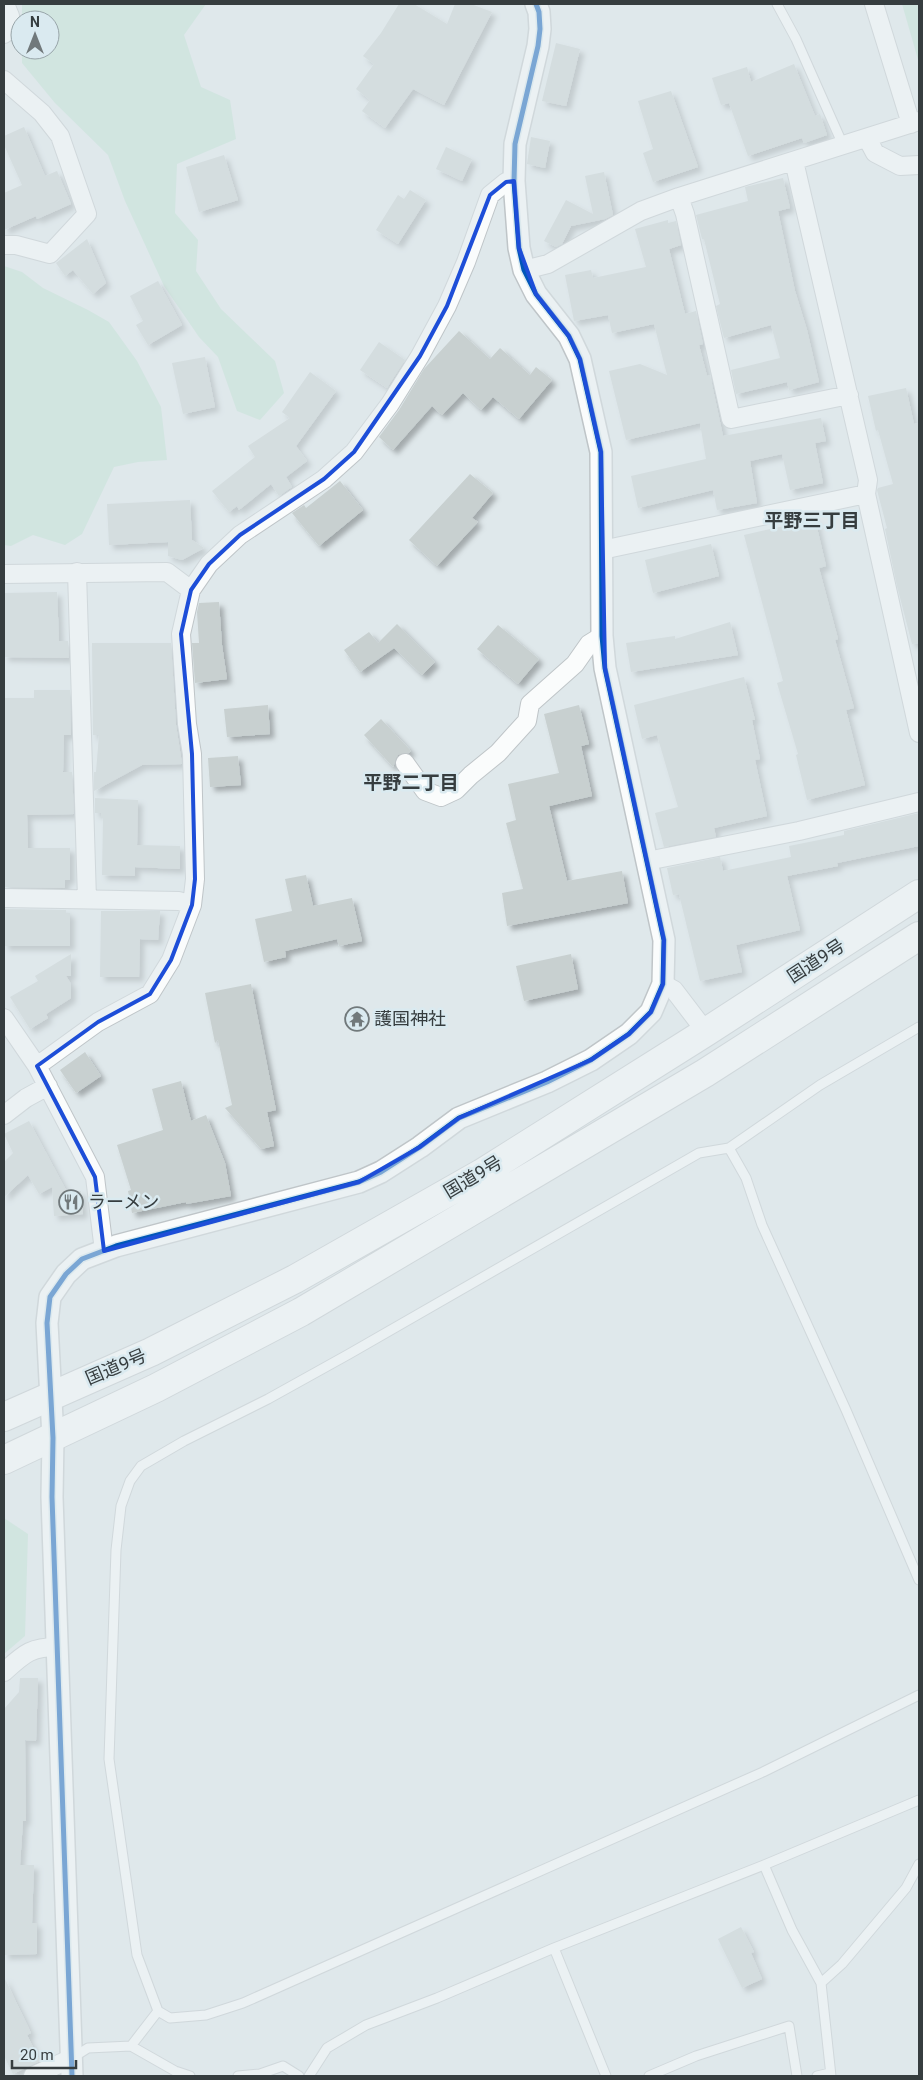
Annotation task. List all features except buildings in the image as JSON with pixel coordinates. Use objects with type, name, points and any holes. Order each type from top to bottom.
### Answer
[{"type":"highway","name":"国道9号","points":[[4,1417],[151,1352],[295,1279],[482,1173],[706,1032],[919,894]]},
{"type":"highway","name":"国道9号","points":[[4,1460],[156,1388],[301,1312],[697,1078],[919,936]]},
{"type":"street","points":[[4,34],[10,16],[5,4]]},
{"type":"street","points":[[33,2076],[72,2067],[52,1497],[53,1438],[47,1340],[50,1297],[66,1274],[82,1259],[193,1226],[359,1182],[381,1172],[420,1147],[458,1118],[547,1082],[591,1060],[629,1034],[651,1012],[662,984],[664,940],[605,668],[602,636],[601,452],[580,359],[569,336],[536,294],[524,270],[519,248],[514,181],[515,144],[538,46],[540,29],[536,4]]},
{"type":"street","points":[[524,270],[548,264],[641,211],[679,197],[915,123],[874,4]]},
{"type":"street","points":[[4,80],[42,113],[60,136],[88,214],[50,254],[16,245],[4,245]]},
{"type":"street","points":[[866,138],[875,153],[900,166],[919,165]]},
{"type":"street","points":[[794,161],[868,480],[866,494],[919,733]]},
{"type":"street","points":[[37,1066],[98,1022],[150,994],[171,960],[192,905],[195,879],[192,754],[187,724],[181,634],[191,590],[209,564],[240,535],[324,479],[354,452],[390,404],[420,356],[447,306],[466,262],[490,195],[506,182],[514,181]]},
{"type":"street","points":[[679,197],[685,214],[731,419],[849,395]]},
{"type":"street","points":[[602,550],[866,494]]},
{"type":"street","points":[[77,572],[87,899]]},
{"type":"street","points":[[4,574],[167,572],[191,590]]},
{"type":"street","points":[[406,763],[425,792],[441,797],[456,790],[498,753],[527,720],[530,704],[576,664],[589,644],[602,636]]},
{"type":"street","points":[[647,861],[798,831],[919,802]]},
{"type":"street","points":[[4,898],[179,901],[192,905]]},
{"type":"street","points":[[662,984],[674,990],[706,1032]]},
{"type":"street","points":[[4,1018],[37,1066],[95,1177],[104,1251]]},
{"type":"street","points":[[4,1115],[26,1098],[48,1086]]},
{"type":"street","points":[[4,1672],[24,1655],[40,1647],[58,1647]]},
{"type":"lane","points":[[777,4],[796,39],[843,145]]},
{"type":"lane","points":[[919,1027],[820,1085],[729,1148],[699,1153],[350,1354],[268,1399],[175,1446],[141,1466],[130,1481],[121,1506],[116,1550],[109,1759],[137,1955],[158,2011],[170,2018],[206,2015],[242,2003],[763,1772],[919,1695]]},
{"type":"lane","points":[[729,1148],[746,1178],[762,1225],[846,1410],[919,1580]]},
{"type":"lane","points":[[309,2076],[327,2048],[366,2025],[764,1865],[919,1800]]},
{"type":"lane","points":[[821,1983],[842,1964],[906,1888],[919,1864]]},
{"type":"lane","points":[[764,1865],[792,1930],[821,1983],[831,2075],[817,2076]]},
{"type":"lane","points":[[554,1948],[606,2076]]},
{"type":"lane","points":[[130,2046],[158,2011]]},
{"type":"lane","points":[[649,2076],[696,2056],[789,2026],[797,2076]]},
{"type":"lane","points":[[72,2067],[88,2048],[130,2046],[175,2071],[190,2076]]},
{"type":"lane","points":[[238,2076],[260,2074],[283,2066],[299,2076]]},
{"type":"highlighted area","points":[[514,181],[519,248],[536,294],[569,336],[580,359],[601,452],[605,668],[664,940],[663,984],[651,1012],[629,1034],[591,1060],[459,1118],[420,1147],[359,1182],[104,1251],[95,1177],[37,1066],[98,1022],[150,994],[171,960],[192,905],[195,879],[192,754],[181,634],[191,590],[209,564],[240,535],[324,479],[354,452],[420,356],[447,306],[490,195],[506,182]]},
{"type":"green space","points":[[22,4],[206,4],[184,35],[201,87],[230,100],[236,139],[177,164],[175,213],[198,240],[196,271],[221,309],[275,361],[284,393],[260,420],[237,411],[218,357],[199,337],[164,286],[125,201],[108,155],[55,103],[22,63],[22,60],[60,60],[60,10],[22,10]]},
{"type":"green space","points":[[902,4],[919,4],[919,63]]},
{"type":"green space","points":[[4,266],[22,272],[43,288],[109,322],[137,361],[161,407],[167,460],[138,462],[114,467],[82,534],[65,545],[33,535],[11,546],[4,545]]},
{"type":"green space","points":[[4,1518],[28,1534],[25,1636],[4,1654]]},
{"type":"cycle path","points":[[72,2076],[52,1497],[53,1438],[47,1323],[50,1297],[66,1274],[82,1259],[116,1246],[359,1182],[381,1172],[420,1147],[459,1118],[547,1082],[591,1060],[629,1034],[651,1012],[663,984],[664,940],[605,668],[602,636],[601,452],[580,359],[569,336],[536,294],[524,270],[519,248],[514,181],[515,144],[538,46],[540,29],[539,12],[536,4]]},
{"type":"place","name":"護国神社","points":[[357,1019]]},
{"type":"place","name":"ラーメン","points":[[71,1202]]},
{"type":"district","name":"平野三丁目","points":[[812,520]]},
{"type":"district","name":"平野二丁目","points":[[411,782]]}]
